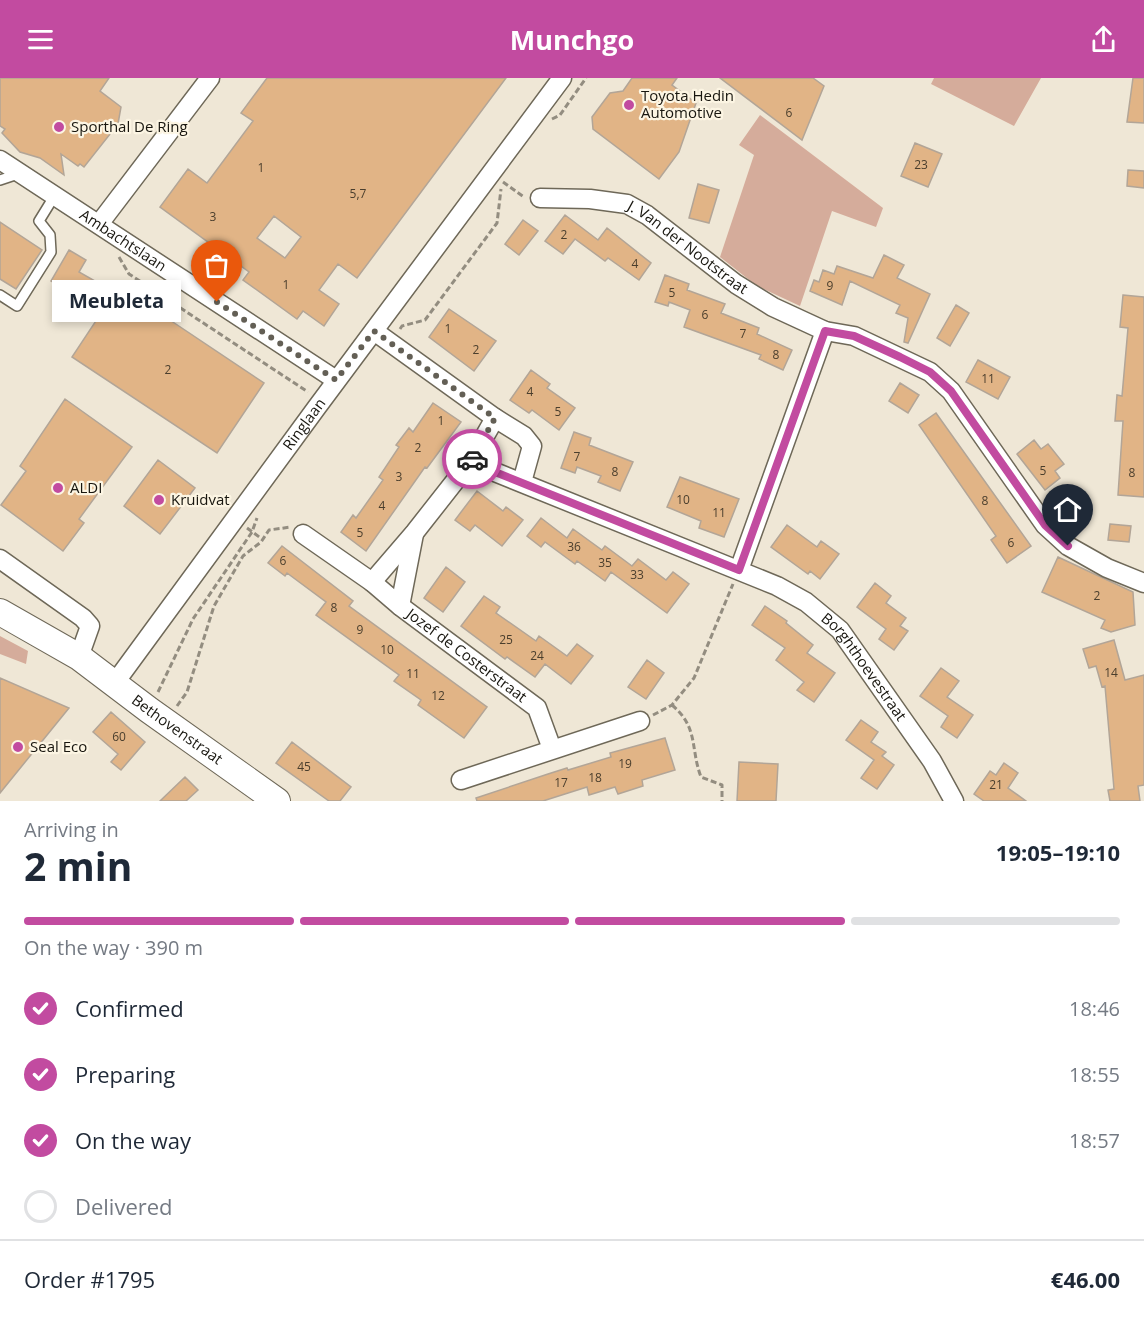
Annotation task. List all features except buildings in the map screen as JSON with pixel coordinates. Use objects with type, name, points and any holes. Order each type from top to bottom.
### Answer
[{"type":"main road","name":"Bethovenstraat","points":[[0,612],[79,657],[157,716],[277,801]]},
{"type":"street","points":[[99,224],[210,78]]},
{"type":"street","name":"Ringlaan","points":[[114,684],[336,380],[499,177],[562,78]]},
{"type":"street","name":"Ambachtslaan","points":[[1,161],[336,380]]},
{"type":"street","name":"J. Van der Nootstraat","points":[[540,198],[590,199],[627,204],[647,215],[736,284],[773,307],[825,331],[854,336],[930,372],[951,391],[1045,525],[1068,546],[1107,568],[1144,583]]},
{"type":"street","points":[[374,331],[495,418],[524,436],[532,446],[522,482]]},
{"type":"street","points":[[739,570],[825,331]]},
{"type":"street","name":"Jozef de Costerstraat","points":[[372,582],[470,462],[495,418]]},
{"type":"street","name":"Borghthoevestraat","points":[[470,462],[739,570],[777,586],[806,602],[840,630],[932,761],[954,801]]},
{"type":"street","name":"Jozef de Costerstraat","points":[[400,606],[415,532]]},
{"type":"street","name":"Jozef de Costerstraat","points":[[303,534],[372,582],[400,606],[537,708],[552,749]]},
{"type":"street","points":[[0,559],[83,618],[90,626],[79,657]]},
{"type":"street","points":[[461,780],[640,721]]},
{"type":"lane","points":[[0,180],[21,173]]},
{"type":"lane","points":[[0,295],[17,306],[51,252],[50,235],[39,220],[55,195]]},
{"type":"path","points":[[549,119],[560,115],[586,78]]},
{"type":"path","points":[[499,177],[524,197],[540,198]]},
{"type":"path","points":[[390,342],[402,326],[424,320],[497,223],[499,177]]},
{"type":"path","points":[[116,254],[129,274],[321,401]]},
{"type":"path","points":[[157,716],[193,619],[252,532],[259,514]]},
{"type":"path","points":[[157,716],[187,692],[214,606],[243,556],[261,542],[269,530],[289,526],[303,534]]},
{"type":"path","points":[[640,721],[672,705],[694,678],[739,570]]},
{"type":"path","points":[[672,705],[682,714],[693,734],[696,765],[701,777],[722,785],[722,801]]},
{"type":"shaded area","points":[[934,78],[1041,78],[1014,126],[931,84]]},
{"type":"shaded area","points":[[760,115],[883,208],[876,227],[832,211],[800,306],[757,286],[720,257],[754,155],[739,145]]},
{"type":"shaded area","points":[[0,636],[28,651],[26,664],[0,654]]},
{"type":"way so far","points":[[217,302],[336,380],[374,331],[495,418],[472,459]]},
{"type":"place","name":"Toyota Hedin Automotive","points":[[629,105]]},
{"type":"place","name":"Sporthal De Ring","points":[[59,127]]},
{"type":"place","name":"Meubleta","points":[[217,302]]},
{"type":"place","name":"ALDI","points":[[58,488]]},
{"type":"place","name":"Kruidvat","points":[[159,500]]},
{"type":"place","name":"Seal Eco","points":[[18,747]]},
{"type":"route","points":[[472,459],[470,462],[739,570],[825,331],[854,336],[930,372],[951,391],[1045,525],[1068,546]]}]
